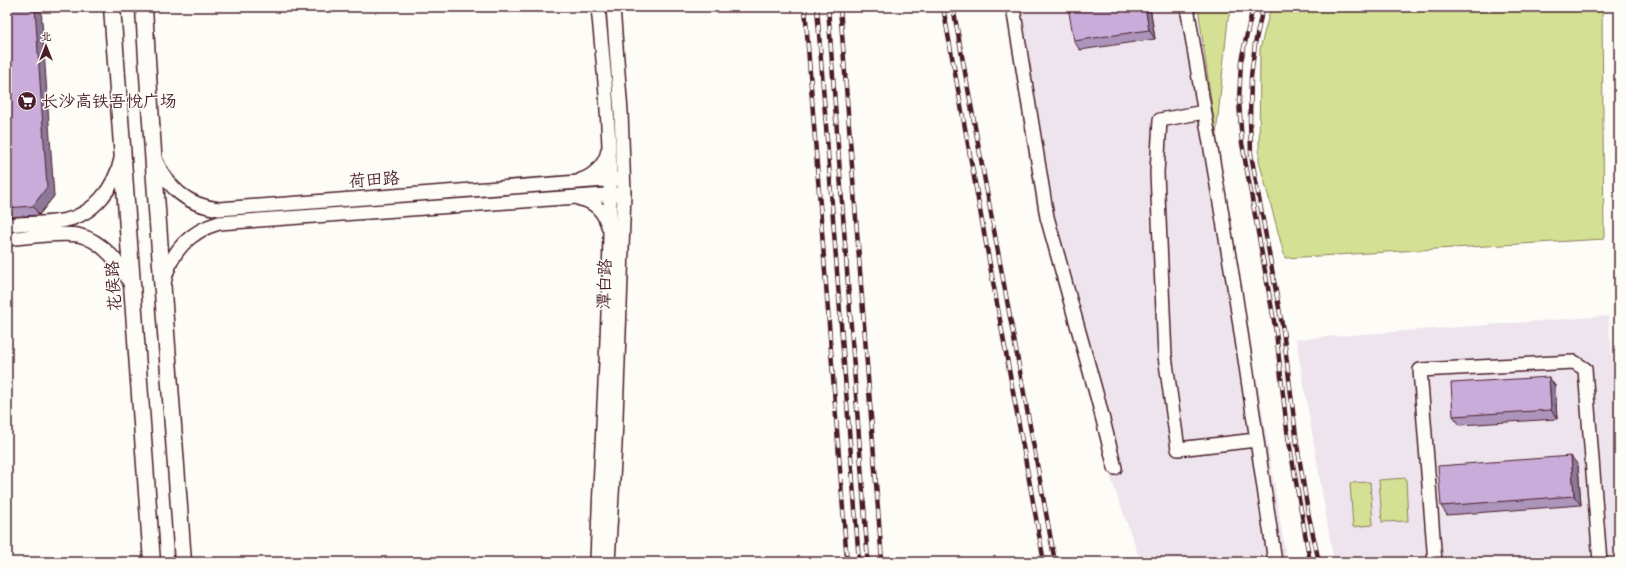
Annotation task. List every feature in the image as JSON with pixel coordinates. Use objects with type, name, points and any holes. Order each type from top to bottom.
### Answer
[{"type":"main road","name":"花侯路","points":[[112,7],[152,562]]},
{"type":"main road","points":[[144,7],[152,152],[183,562]]},
{"type":"street","name":"潭白路","points":[[596,562],[610,234],[609,142],[598,7]]},
{"type":"street","name":"潭白路","points":[[608,562],[616,422],[624,193],[621,112],[613,7]]},
{"type":"street","points":[[1013,7],[1047,216],[1098,400],[1114,468]]},
{"type":"street","points":[[1187,7],[1235,292],[1275,562]]},
{"type":"street","points":[[1204,112],[1160,120],[1157,173],[1165,356],[1178,449],[1256,440]]},
{"type":"street","points":[[575,182],[585,179],[600,167],[607,154],[609,142]]},
{"type":"street","points":[[7,224],[65,220],[95,206],[115,179],[122,152]]},
{"type":"street","name":"荷田路","points":[[152,152],[169,183],[181,194],[193,203],[204,207],[219,209],[624,178]]},
{"type":"street","name":"荷田路","points":[[163,288],[168,266],[180,247],[198,232],[219,222],[624,193]]},
{"type":"street","points":[[570,197],[585,200],[598,208],[606,221],[610,234]]},
{"type":"street","points":[[7,239],[67,234],[89,239],[99,245],[116,262],[128,279],[133,290]]},
{"type":"street","points":[[1434,562],[1420,370],[1574,362],[1585,369],[1600,562]]},
{"type":"shaded area","points":[[1004,7],[1196,7],[1287,562],[1141,562],[1111,479],[1038,216]]},
{"type":"shaded area","points":[[1608,316],[1619,427],[1619,562],[1334,562],[1296,339]]},
{"type":"green space","points":[[1198,7],[1232,7],[1228,19],[1216,136]]},
{"type":"green space","points":[[1271,7],[1602,7],[1604,239],[1285,258],[1259,161],[1260,49]]},
{"type":"green space","points":[[1406,478],[1408,521],[1382,522],[1379,480]]},
{"type":"green space","points":[[1370,482],[1373,525],[1353,527],[1350,483]]},
{"type":"building","name":"长沙高铁吾悦广场","points":[[7,7],[35,7],[47,187],[33,206],[7,208]]},
{"type":"building","points":[[1068,7],[1145,7],[1149,30],[1074,41]]},
{"type":"building","points":[[1549,377],[1551,410],[1453,416],[1451,383]]},
{"type":"building","points":[[1571,456],[1574,496],[1441,506],[1438,466]]},
{"type":"railway","points":[[805,7],[847,562]]},
{"type":"railway","points":[[817,7],[859,562]]},
{"type":"railway","points":[[828,7],[868,562]]},
{"type":"railway","points":[[840,7],[882,562]]},
{"type":"railway","points":[[943,7],[1044,562]]},
{"type":"railway","points":[[953,7],[1055,562]]},
{"type":"railway","points":[[1253,7],[1241,61],[1239,101],[1242,143],[1276,332],[1287,430],[1310,562]]},
{"type":"railway","points":[[1263,7],[1255,44],[1251,77],[1251,154],[1283,330],[1297,444],[1308,512],[1319,562]]},
{"type":"place","name":"长沙高铁吾悦广场","points":[[27,101]]}]
